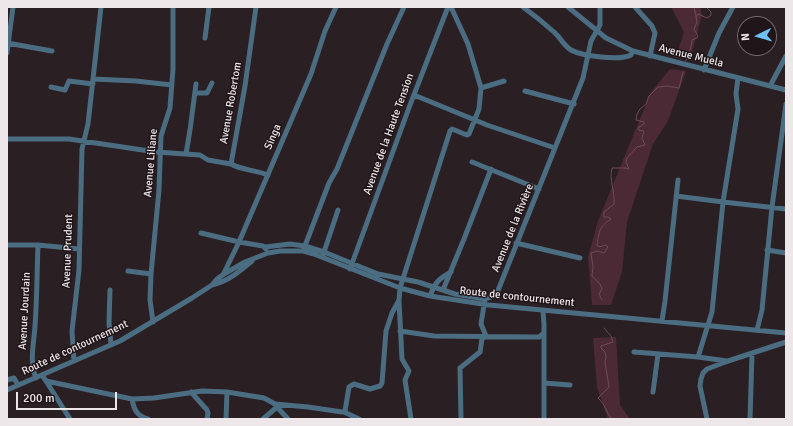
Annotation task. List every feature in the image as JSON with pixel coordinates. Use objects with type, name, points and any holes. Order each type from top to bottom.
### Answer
[{"type":"street","points":[[7,53],[13,7]]},
{"type":"street","name":"Avenue Prudent","points":[[74,361],[72,331],[79,270],[82,149],[88,124],[101,7]]},
{"type":"street","name":"Avenue Liliane","points":[[153,322],[150,300],[151,274],[159,190],[161,136],[170,108],[172,85],[173,7]]},
{"type":"street","points":[[206,38],[209,7]]},
{"type":"street","name":"Avenue Robertom","points":[[231,164],[245,86],[256,7]]},
{"type":"street","name":"Singa","points":[[224,274],[311,74],[336,7]]},
{"type":"street","points":[[303,252],[329,183],[337,169],[387,44],[404,7]]},
{"type":"street","points":[[411,419],[405,380],[408,371],[402,359],[399,300],[400,288],[450,131],[452,129],[468,135],[479,109],[481,88],[468,44],[450,7]]},
{"type":"street","name":"Avenue de la Haute Tension","points":[[350,269],[414,95],[450,7]]},
{"type":"street","points":[[523,7],[555,33],[568,48],[578,53],[620,58],[629,56],[633,52]]},
{"type":"street","name":"Avenue Muela","points":[[568,7],[614,43],[633,52],[786,90]]},
{"type":"street","name":"Avenue de la Rivière","points":[[485,298],[494,296],[497,293],[516,243],[574,104],[583,78],[592,41],[600,22],[600,7]]},
{"type":"street","points":[[635,7],[652,26],[655,33],[650,56]]},
{"type":"street","points":[[704,70],[719,33],[733,7]]},
{"type":"street","points":[[8,43],[52,51]]},
{"type":"street","points":[[770,86],[786,56]]},
{"type":"street","points":[[698,357],[712,312],[724,202],[738,109],[736,94],[738,78]]},
{"type":"street","points":[[51,87],[65,90],[69,81],[136,81],[172,85]]},
{"type":"street","points":[[481,88],[504,81]]},
{"type":"street","points":[[196,93],[207,93],[212,83]]},
{"type":"street","points":[[186,154],[196,93],[196,84]]},
{"type":"street","points":[[525,91],[574,104]]},
{"type":"street","points":[[414,95],[475,120],[555,148]]},
{"type":"street","points":[[757,330],[762,310],[772,207],[786,104]]},
{"type":"street","points":[[7,139],[52,138],[85,141],[160,152],[200,155],[208,160],[231,164],[235,167],[258,171],[268,175]]},
{"type":"street","points":[[472,162],[539,189]]},
{"type":"street","points":[[443,290],[491,169]]},
{"type":"street","points":[[662,321],[678,180]]},
{"type":"street","points":[[676,196],[786,209]]},
{"type":"street","points":[[322,258],[338,210]]},
{"type":"street","points":[[201,233],[265,247],[290,244],[305,246],[324,252],[378,274],[418,282],[454,294],[485,298],[481,324],[486,336]]},
{"type":"street","points":[[516,243],[580,258]]},
{"type":"street","points":[[7,245],[38,245],[79,249]]},
{"type":"street","name":"Avenue Jourdain","points":[[36,378],[32,363],[38,245]]},
{"type":"street","points":[[265,247],[268,253]]},
{"type":"street","name":"Route de contournement","points":[[7,390],[111,345],[153,322],[212,285],[233,268],[268,253],[289,250],[303,252],[322,258],[400,288],[430,296],[484,305],[786,333]]},
{"type":"street","points":[[767,250],[786,253]]},
{"type":"street","name":"Route de contournement","points":[[212,285],[227,280],[237,274],[255,258]]},
{"type":"street","points":[[128,271],[151,274]]},
{"type":"street","points":[[430,296],[441,277],[451,272]]},
{"type":"street","points":[[110,290],[109,323],[111,345]]},
{"type":"street","points":[[344,412],[349,387],[354,384],[370,389],[378,387],[382,383],[386,331],[392,313],[399,300]]},
{"type":"street","points":[[543,311],[544,419]]},
{"type":"street","points":[[400,331],[434,336],[539,337],[544,333]]},
{"type":"street","points":[[461,419],[460,368],[480,352],[482,339],[486,336]]},
{"type":"street","points":[[708,419],[700,386],[702,376],[707,369],[786,342]]},
{"type":"street","points":[[634,352],[728,361]]},
{"type":"street","points":[[653,392],[658,354]]},
{"type":"street","points":[[750,419],[752,354]]},
{"type":"street","points":[[42,375],[70,419]]},
{"type":"street","points":[[7,380],[14,378],[18,385]]},
{"type":"street","points":[[46,381],[132,399],[154,398],[202,391],[227,392],[264,398],[276,406],[285,418]]},
{"type":"street","points":[[544,383],[570,385]]},
{"type":"street","points":[[191,392],[207,410],[207,419]]},
{"type":"street","points":[[226,419],[227,392]]},
{"type":"street","points":[[132,399],[134,409],[138,414],[147,419]]},
{"type":"street","points":[[263,419],[276,406],[308,406],[344,412],[359,419]]},
{"type":"shaded area","points":[[671,7],[700,7],[702,15],[690,60],[676,57],[684,32]]},
{"type":"shaded area","points":[[670,69],[686,71],[668,121],[653,144],[627,222],[622,272],[611,305],[592,305],[588,257],[598,221],[651,92]]},
{"type":"shaded area","points":[[616,337],[620,405],[630,419],[608,419],[597,387],[593,338]]},
{"type":"waterway","points":[[694,7],[696,16]]},
{"type":"waterway","points":[[686,61],[691,48],[692,40],[698,36],[694,29],[697,22],[696,17],[698,14],[707,18],[711,15],[711,12],[706,7]]},
{"type":"waterway","points":[[602,300],[599,294],[602,289],[600,284],[592,276],[593,267],[591,253],[598,251],[604,253],[608,247],[606,245],[599,247],[597,245],[600,230],[611,219],[604,217],[604,212],[614,204],[611,177],[612,168],[629,169],[626,162],[627,158],[637,147],[645,145],[642,138],[644,131],[639,130],[638,128],[644,124],[644,122],[636,120],[637,114],[646,104],[649,96],[658,87],[667,86],[679,88],[683,72]]},
{"type":"waterway","points":[[604,328],[611,336],[613,342],[601,346],[606,357],[605,362],[609,387],[598,398],[603,403],[612,419]]}]
